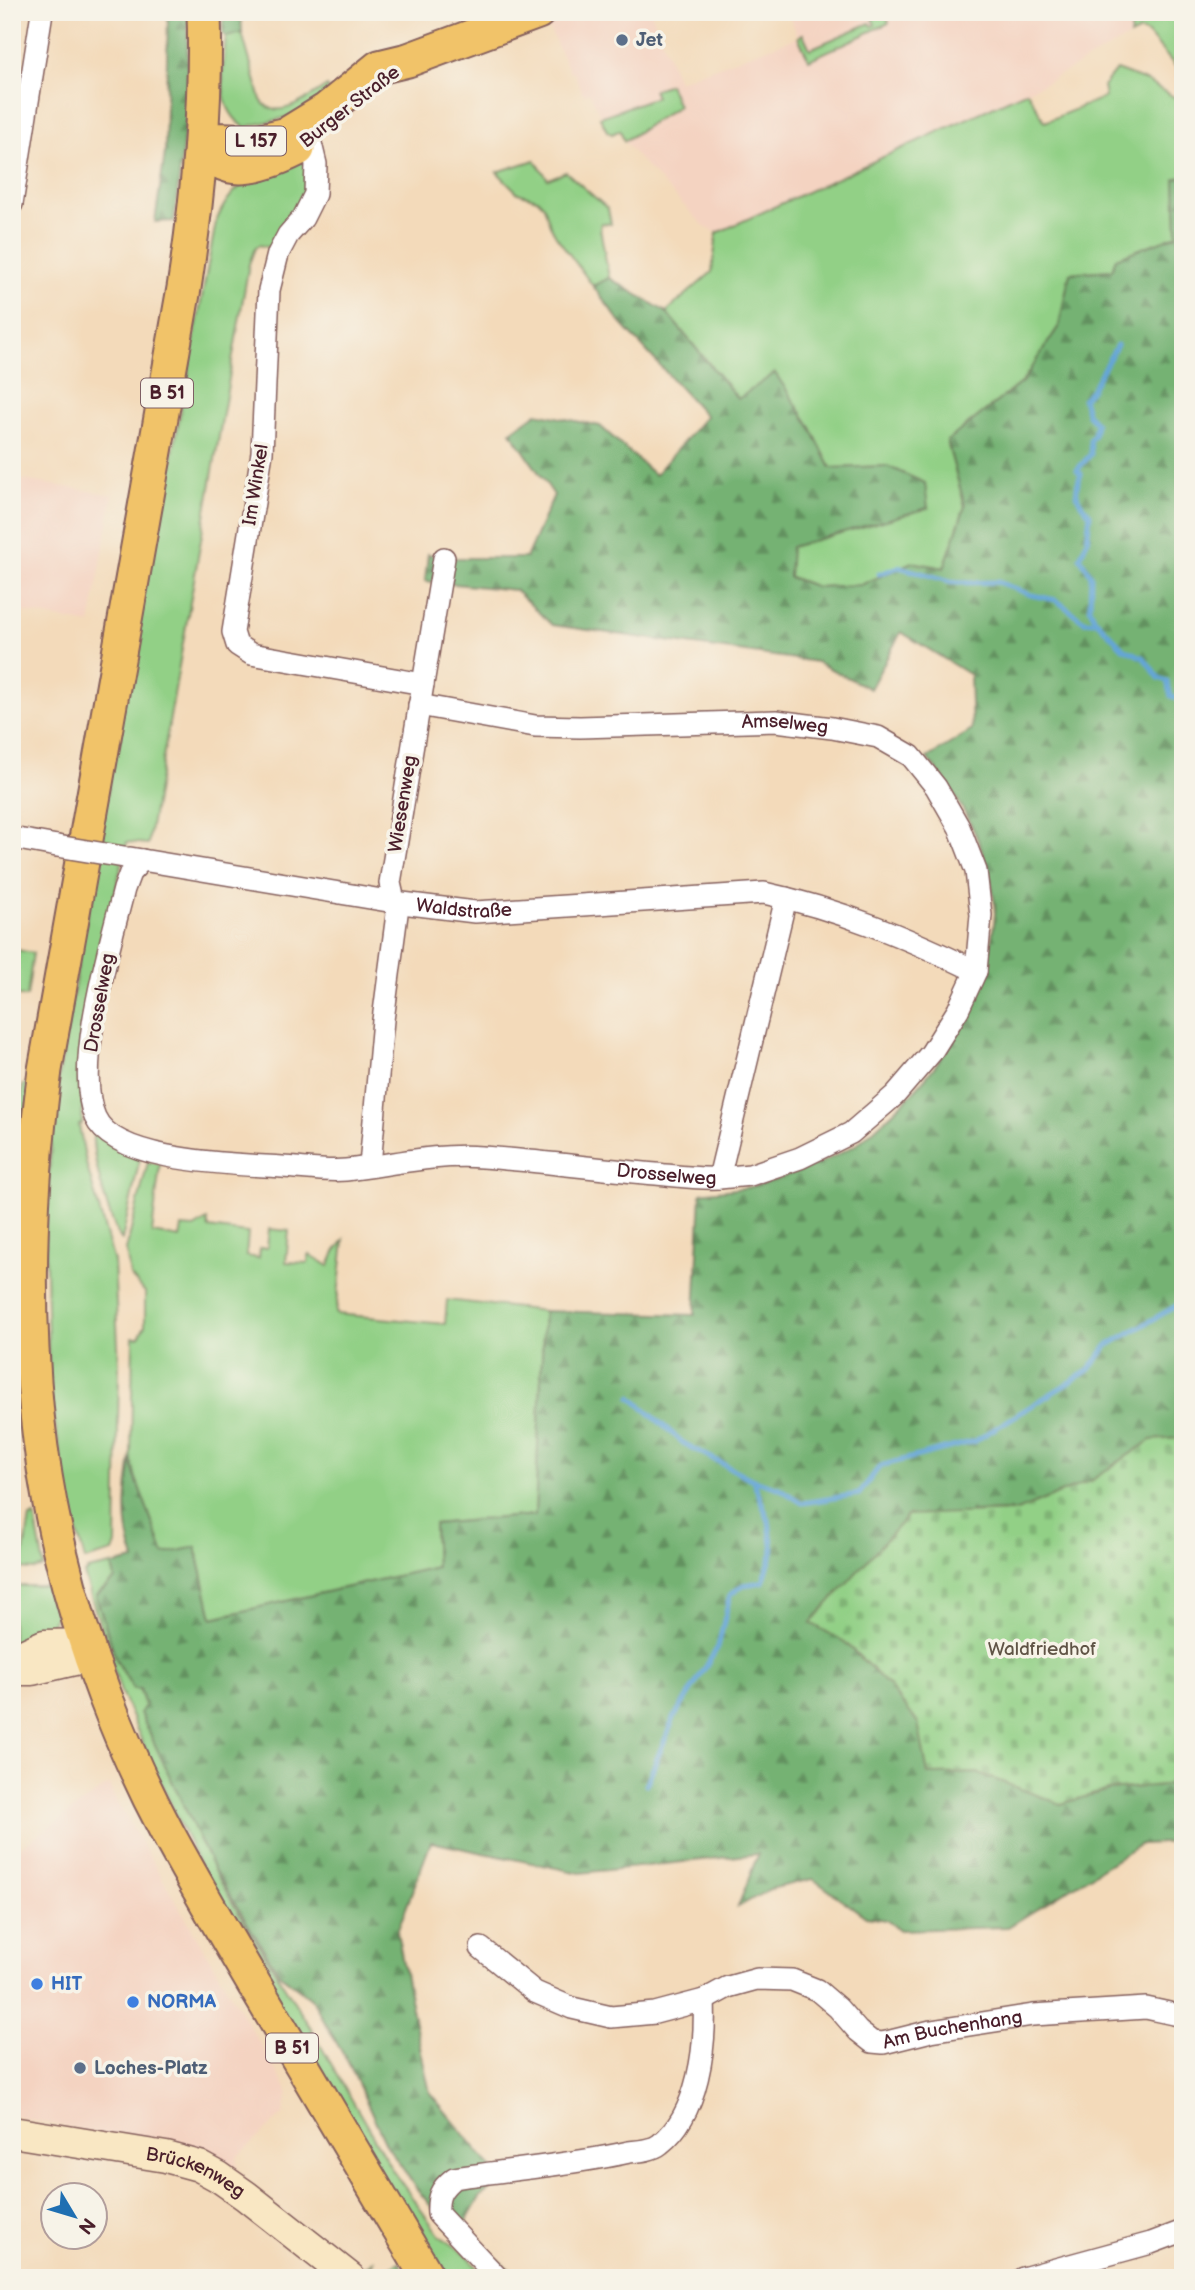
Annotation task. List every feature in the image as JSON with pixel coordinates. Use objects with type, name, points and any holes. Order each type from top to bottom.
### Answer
[{"type":"main road","name":"B 51","points":[[204,12],[202,139],[195,216],[174,355],[37,1132],[30,1267],[34,1362],[43,1461],[66,1573],[90,1650],[119,1728],[166,1830],[428,2278]]},
{"type":"main road","name":"Burger Straße","points":[[309,132],[250,141],[202,139],[205,149],[221,163],[240,167],[255,166],[285,156],[309,132],[387,82],[408,60],[494,20],[538,12]]},
{"type":"main road","points":[[195,216],[221,187],[255,166]]},
{"type":"street","points":[[12,204],[17,146],[42,12]]},
{"type":"street","name":"Im Winkel","points":[[309,132],[317,179],[315,194],[303,218],[283,244],[269,290],[262,453],[233,632],[237,645],[251,654],[423,684]]},
{"type":"street","points":[[419,705],[444,558]]},
{"type":"street","name":"Wiesenweg","points":[[394,902],[390,883],[419,705]]},
{"type":"street","name":"Amselweg","points":[[419,705],[535,726],[776,721],[832,728],[878,737],[911,756],[936,787],[959,827],[975,871],[981,915],[976,971],[957,1010],[931,1053],[895,1095],[851,1133],[800,1158],[750,1175],[719,1178]]},
{"type":"street","name":"Waldstraße","points":[[12,838],[394,902],[475,912],[753,893],[786,898]]},
{"type":"street","name":"Drosselweg","points":[[133,859],[95,1007],[88,1068],[89,1086],[93,1110],[102,1128],[123,1142],[184,1160],[344,1170],[370,1165],[479,1156],[604,1170],[719,1178],[786,898]]},
{"type":"street","points":[[786,898],[901,935],[976,971]]},
{"type":"street","points":[[370,1165],[383,1020],[397,914],[394,902]]},
{"type":"street","points":[[12,1660],[44,1645],[60,1624],[66,1573]]},
{"type":"street","points":[[44,1645],[90,1650]]},
{"type":"street","points":[[12,1670],[33,1670],[90,1650]]},
{"type":"street","name":"Am Buchenhang","points":[[481,1948],[535,1992],[572,2008],[611,2017],[655,2013],[704,2000],[728,1987],[757,1979],[792,1980],[817,1990],[872,2042],[883,2043],[931,2031],[1033,2015],[1146,2008],[1183,2016]]},
{"type":"street","points":[[498,2278],[438,2214],[437,2199],[443,2187],[454,2178],[658,2147],[680,2124],[693,2093],[705,2032],[704,2000]]},
{"type":"street","name":"Brückenweg","points":[[12,2132],[166,2157],[199,2166],[246,2196],[350,2278]]},
{"type":"street","points":[[1023,2278],[1151,2243],[1183,2231]]},
{"type":"shaded area","points":[[585,12],[651,12],[678,81],[798,37],[788,12],[1134,12],[1130,36],[1045,83],[717,233],[704,226],[638,158],[624,141],[620,130],[612,134],[607,131],[590,93],[583,94],[548,26]]},
{"type":"shaded area","points":[[12,478],[113,495],[90,624],[12,610]]},
{"type":"shaded area","points":[[109,1784],[289,2093],[283,2114],[236,2158],[238,2169],[218,2157],[184,2145],[97,2133],[12,2116],[12,1853]]},
{"type":"green space","points":[[168,12],[188,12],[187,110],[174,221],[155,222],[165,153]]},
{"type":"green space","points":[[223,12],[241,12],[242,33],[226,37],[223,34]]},
{"type":"green space","points":[[870,12],[885,12],[889,23],[809,60],[798,37],[803,34],[810,49],[870,23],[875,25]]},
{"type":"green space","points":[[1134,12],[1183,12],[1183,176],[1175,179],[1178,235],[1116,258],[1112,270],[1070,273],[1059,326],[1022,382],[947,441],[965,506],[944,568],[912,562],[861,585],[817,587],[788,576],[790,547],[928,508],[887,466],[831,468],[809,424],[775,374],[739,400],[666,312],[712,272],[717,233],[1027,91],[1045,122],[1105,97],[1103,86],[1116,70],[1146,81],[1181,101],[1177,68],[1148,34],[1140,31],[1130,36]]},
{"type":"green space","points":[[242,33],[261,100],[267,107],[284,109],[327,86],[329,90],[302,114],[245,127],[229,110],[223,87],[226,37]]},
{"type":"green space","points":[[669,84],[678,106],[624,141],[620,130],[612,134],[607,131],[600,117],[656,97],[653,90]]},
{"type":"green space","points":[[535,160],[548,179],[566,172],[608,209],[611,224],[601,223],[600,228],[609,278],[593,286],[556,236],[544,206],[537,199],[518,193],[497,172]]},
{"type":"green space","points":[[302,161],[306,165],[304,202],[272,248],[259,245],[255,248],[249,264],[148,844],[127,842],[86,1015],[82,1124],[79,1125],[86,1163],[114,1262],[119,1365],[116,1544],[113,1552],[85,1560],[66,1491],[49,1386],[45,1228],[54,1104],[140,606],[158,533],[216,222],[231,195],[240,186],[261,175]]},
{"type":"green space","points":[[1183,176],[1183,1438],[1151,1440],[1092,1480],[1017,1511],[972,1512],[854,1576],[811,1623],[845,1642],[889,1686],[919,1723],[928,1774],[978,1773],[1061,1804],[1108,1790],[1183,1783],[1183,1842],[1141,1844],[1008,1927],[900,1930],[886,1920],[866,1917],[813,1879],[770,1889],[738,1907],[758,1854],[580,1873],[431,1842],[397,1932],[430,2093],[502,2180],[480,2197],[461,2231],[520,2278],[502,2278],[446,2225],[387,2146],[350,2066],[311,1998],[279,1974],[213,1868],[140,1713],[145,1706],[140,1689],[133,1689],[116,1659],[96,1596],[115,1579],[112,1565],[135,1560],[127,1521],[131,1457],[135,1476],[164,1554],[196,1547],[212,1618],[436,1567],[434,1524],[535,1515],[544,1311],[695,1315],[701,1193],[765,1183],[821,1162],[857,1144],[902,1104],[939,1061],[955,1037],[980,986],[995,918],[992,885],[972,826],[952,791],[927,758],[972,730],[970,675],[901,632],[870,689],[817,662],[552,625],[515,590],[425,581],[428,554],[444,558],[526,558],[554,495],[511,432],[537,413],[600,426],[655,475],[706,416],[621,323],[593,286],[609,278],[666,312],[738,399],[775,373],[809,424],[831,468],[887,466],[925,483],[928,508],[791,547],[789,577],[817,587],[861,585],[912,562],[944,568],[965,506],[947,441],[1022,382],[1059,326],[1070,273],[1112,270],[1116,258],[1177,235],[1175,179]]},
{"type":"green space","points":[[12,949],[33,953],[27,997],[12,995]]},
{"type":"green space","points":[[29,1083],[18,1345],[12,1346],[12,1146],[14,1127],[19,1126],[23,1085]]},
{"type":"green space","points":[[94,1131],[140,1158],[122,1240],[112,1220],[102,1187],[94,1152]]},
{"type":"green space","points":[[148,1162],[160,1164],[152,1233],[180,1238],[182,1227],[194,1228],[207,1220],[209,1228],[248,1233],[246,1256],[259,1258],[260,1248],[267,1248],[269,1229],[289,1231],[286,1262],[308,1263],[309,1254],[329,1266],[344,1240],[336,1314],[445,1324],[447,1300],[544,1311],[535,1515],[434,1524],[436,1567],[212,1618],[196,1547],[164,1555],[135,1476],[131,1457],[133,1337],[139,1337],[145,1326],[145,1292],[130,1276],[126,1250]]},
{"type":"green space","name":"Waldfriedhof","points":[[1183,1438],[1183,1783],[1108,1790],[1061,1804],[978,1773],[928,1774],[918,1723],[889,1686],[845,1642],[811,1623],[908,1515],[1017,1511],[1092,1480],[1151,1440]]},
{"type":"green space","points":[[35,1516],[44,1567],[21,1569],[30,1518]]},
{"type":"green space","points":[[112,1565],[115,1579],[96,1596],[116,1659],[133,1688],[139,1688],[161,1754],[213,1868],[393,2171],[440,2236],[466,2254],[488,2278],[440,2278],[216,1901],[121,1692],[84,1574],[87,1570]]},
{"type":"green space","points":[[12,1586],[54,1586],[57,1605],[53,1622],[46,1634],[12,1647]]},
{"type":"green space","points":[[373,2261],[371,2267],[383,2272],[399,2262],[406,2278],[384,2278],[365,2268]]},
{"type":"waterway","points":[[1117,345],[1083,399],[1088,415],[1096,423],[1094,435],[1090,439],[1091,454],[1077,470],[1081,474],[1077,496],[1090,514],[1087,541],[1080,557],[1091,575],[1090,608],[1095,619],[1123,648],[1144,658],[1159,678],[1167,681],[1171,696],[1183,701]]},
{"type":"waterway","points":[[879,574],[899,567],[957,583],[998,582],[1031,595],[1056,600],[1084,621],[1097,622]]},
{"type":"waterway","points":[[631,1397],[683,1443],[753,1480],[779,1488],[802,1503],[859,1494],[880,1466],[975,1441],[1089,1370],[1107,1346],[1183,1302]]},
{"type":"waterway","points":[[646,1785],[674,1718],[718,1647],[730,1595],[743,1585],[763,1582],[773,1552],[769,1521],[753,1480]]},
{"type":"place","name":"Jet","points":[[622,40]]},
{"type":"place","name":"HIT","points":[[37,1984]]},
{"type":"place","name":"NORMA","points":[[133,2002]]},
{"type":"place","name":"Loches-Platz","points":[[80,2068]]}]
